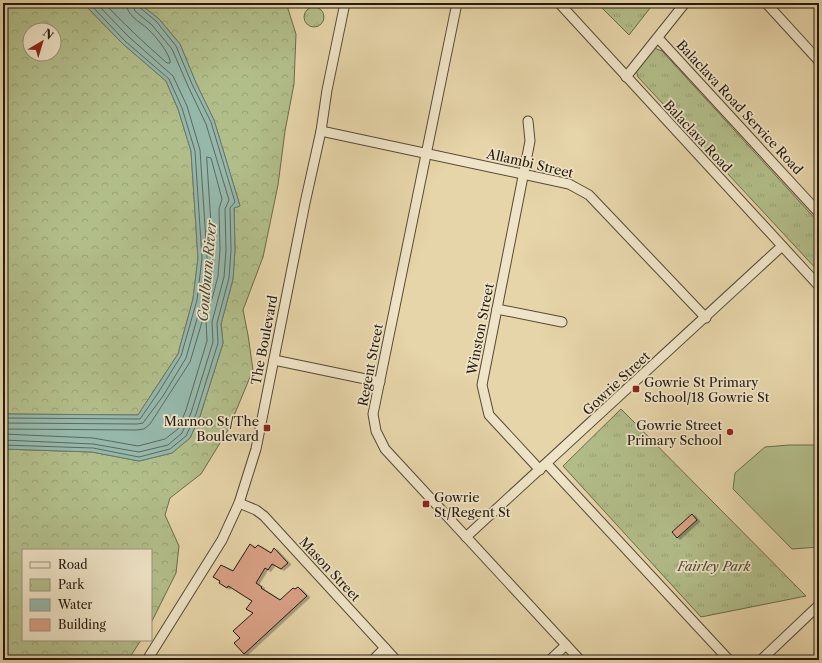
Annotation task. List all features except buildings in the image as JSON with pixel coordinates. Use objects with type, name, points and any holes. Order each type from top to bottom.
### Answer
[{"type":"street","name":"The Boulevard","points":[[147,660],[222,540],[239,503],[256,449],[305,203],[321,131],[327,90],[345,3]]},
{"type":"street","name":"Regent Street","points":[[457,3],[373,414],[376,430],[385,449],[580,660]]},
{"type":"street","name":"Balaclava Road","points":[[559,3],[819,286]]},
{"type":"street","points":[[626,77],[685,3]]},
{"type":"street","points":[[766,3],[819,61]]},
{"type":"street","name":"Balaclava Road Service Road","points":[[658,38],[819,213]]},
{"type":"street","name":"Winston Street","points":[[528,121],[530,141],[482,385],[489,415],[543,467],[729,660]]},
{"type":"street","name":"Allambi Street","points":[[321,131],[569,184],[589,195],[706,318]]},
{"type":"street","name":"Gowrie Street","points":[[466,537],[706,318],[782,246]]},
{"type":"street","points":[[497,309],[562,322]]},
{"type":"street","points":[[274,360],[380,382]]},
{"type":"street","name":"Mason Street","points":[[239,503],[256,510],[264,516],[396,660]]},
{"type":"street","points":[[761,660],[818,609]]},
{"type":"street","points":[[550,660],[566,645]]},
{"type":"street","points":[[373,660],[385,648]]},
{"type":"green space","points":[[3,3],[83,3],[123,44],[166,81],[178,109],[191,151],[198,258],[193,299],[178,354],[138,415],[3,414]]},
{"type":"green space","points":[[139,3],[288,3],[288,9],[296,34],[294,84],[285,131],[278,185],[263,257],[243,310],[253,370],[228,430],[201,474],[170,498],[165,515],[179,546],[176,573],[152,621],[152,549],[22,549],[22,641],[140,641],[128,660],[3,660],[3,449],[92,452],[139,461],[172,453],[190,438],[200,416],[223,343],[221,324],[233,279],[235,250],[234,208],[240,206],[214,120],[196,83],[180,44],[159,19]]},
{"type":"green space","points":[[597,3],[654,3],[629,35]]},
{"type":"green space","points":[[314,7],[321,10],[324,17],[321,24],[314,27],[307,24],[304,17],[307,10]]},
{"type":"green space","points":[[654,48],[662,51],[819,223],[819,272],[638,77],[636,70]]},
{"type":"green space","name":"Fairley Park","points":[[621,409],[806,596],[701,617],[563,466]]},
{"type":"green space","points":[[819,445],[819,547],[792,549],[733,489],[735,473],[765,447]]},
{"type":"water","name":"Goulburn River","points":[[83,3],[139,3],[159,19],[180,44],[196,83],[214,120],[240,206],[234,208],[235,250],[233,279],[221,324],[223,343],[200,416],[190,438],[172,453],[139,461],[92,452],[3,449],[3,414],[138,415],[178,354],[193,299],[198,258],[191,151],[178,109],[166,81],[123,44]]},
{"type":"place","name":"Gowrie St Primary School/18 Gowrie St","points":[[636,389]]},
{"type":"place","name":"Marnoo St/The Boulevard","points":[[267,428]]},
{"type":"place","name":"Gowrie Street Primary School","points":[[730,432]]},
{"type":"place","name":"Gowrie St/Regent St","points":[[426,504]]}]
